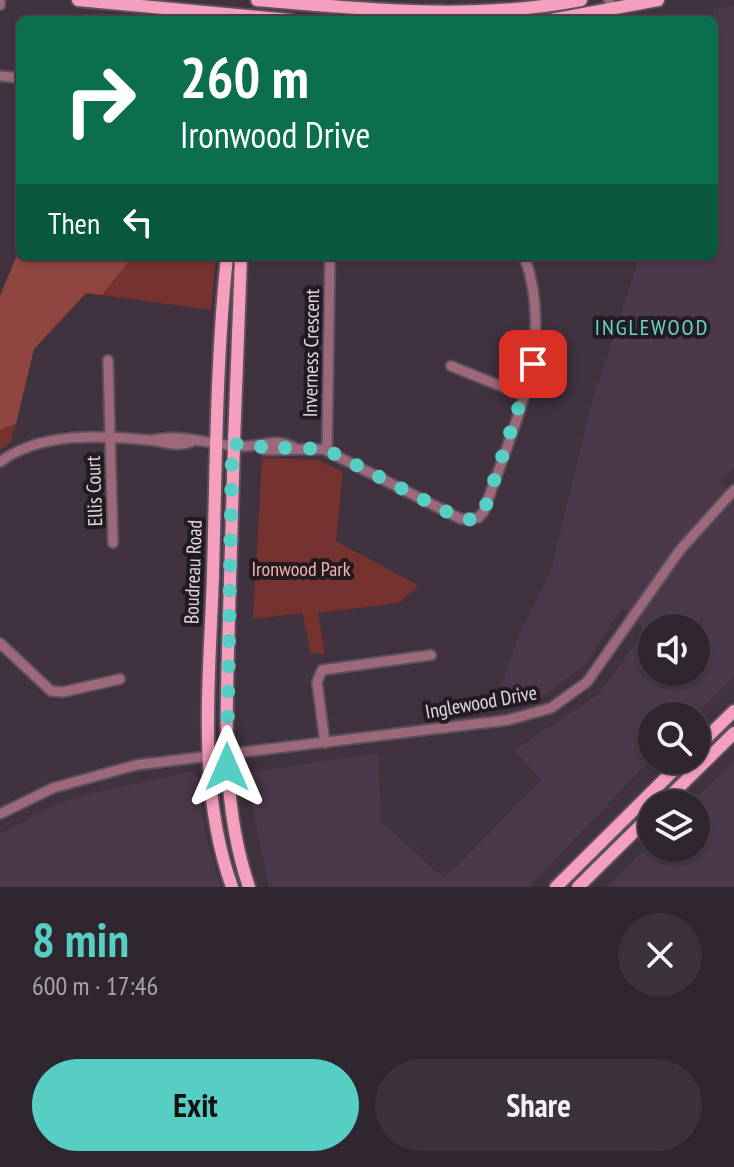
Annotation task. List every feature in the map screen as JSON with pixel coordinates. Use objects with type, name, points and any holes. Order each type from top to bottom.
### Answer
[{"type":"main road","points":[[78,0],[239,16]]},
{"type":"main road","points":[[257,0],[450,16]]},
{"type":"main road","points":[[330,0],[363,10]]},
{"type":"main road","points":[[548,12],[581,0]]},
{"type":"main road","points":[[481,16],[611,10],[658,0]]},
{"type":"main road","points":[[186,9],[204,16]]},
{"type":"main road","name":"Boudreau Road","points":[[227,260],[217,443],[208,757],[215,826],[232,887]]},
{"type":"main road","name":"Boudreau Road","points":[[241,260],[232,444],[226,754],[234,836],[249,887]]},
{"type":"main road","points":[[710,734],[734,711]]},
{"type":"main road","points":[[676,790],[734,733]]},
{"type":"main road","points":[[556,887],[670,774]]},
{"type":"main road","points":[[578,887],[638,828]]},
{"type":"street","name":"Inverness Crescent","points":[[327,450],[330,260]]},
{"type":"street","points":[[0,462],[19,450],[48,441],[110,438],[151,440],[181,446],[191,442],[259,445],[265,450],[293,447],[327,450],[461,519],[475,520],[484,511],[534,355],[538,319],[534,288],[525,260]]},
{"type":"street","name":"Ellis Court","points":[[108,360],[113,543]]},
{"type":"street","points":[[451,366],[523,395]]},
{"type":"street","name":"Inglewood Drive","points":[[0,814],[53,788],[102,772],[508,720],[542,712],[563,701],[595,674],[680,550],[734,490]]},
{"type":"street","points":[[0,643],[51,691],[63,692],[120,679]]},
{"type":"street","points":[[325,743],[317,682],[322,670],[431,655]]},
{"type":"shaded area","points":[[734,6],[734,467],[720,482],[734,496],[734,676],[708,702],[638,702],[638,773],[529,887],[269,887],[245,773],[378,753],[381,821],[444,879],[541,780],[514,750],[599,694],[638,640],[638,686],[710,686],[710,614],[638,614],[638,623],[622,608],[585,665],[538,700],[495,704],[518,637],[551,571],[589,412],[636,260],[718,260],[718,16],[711,16],[714,9]]},
{"type":"shaded area","points":[[16,258],[130,260],[102,295],[86,293],[34,349],[16,424],[0,430],[0,296]]},
{"type":"shaded area","points":[[734,761],[734,887],[607,887],[638,855],[638,862],[710,862],[710,790],[704,790]]},
{"type":"shaded area","points":[[191,772],[198,777],[205,833],[221,887],[0,887],[0,834],[46,809],[82,795]]},
{"type":"green space","points":[[16,258],[216,260],[211,310],[86,293],[34,349],[11,442],[0,450],[0,296]]},
{"type":"green space","name":"Ironwood Park","points":[[262,458],[319,460],[343,472],[336,541],[419,586],[399,603],[318,613],[325,653],[311,654],[302,613],[253,619]]},
{"type":"district","name":"INGLEWOOD","points":[[652,327]]},
{"type":"route","points":[[227,767],[232,444],[259,445],[265,450],[293,447],[323,449],[461,519],[475,520],[484,511],[533,364]]}]
